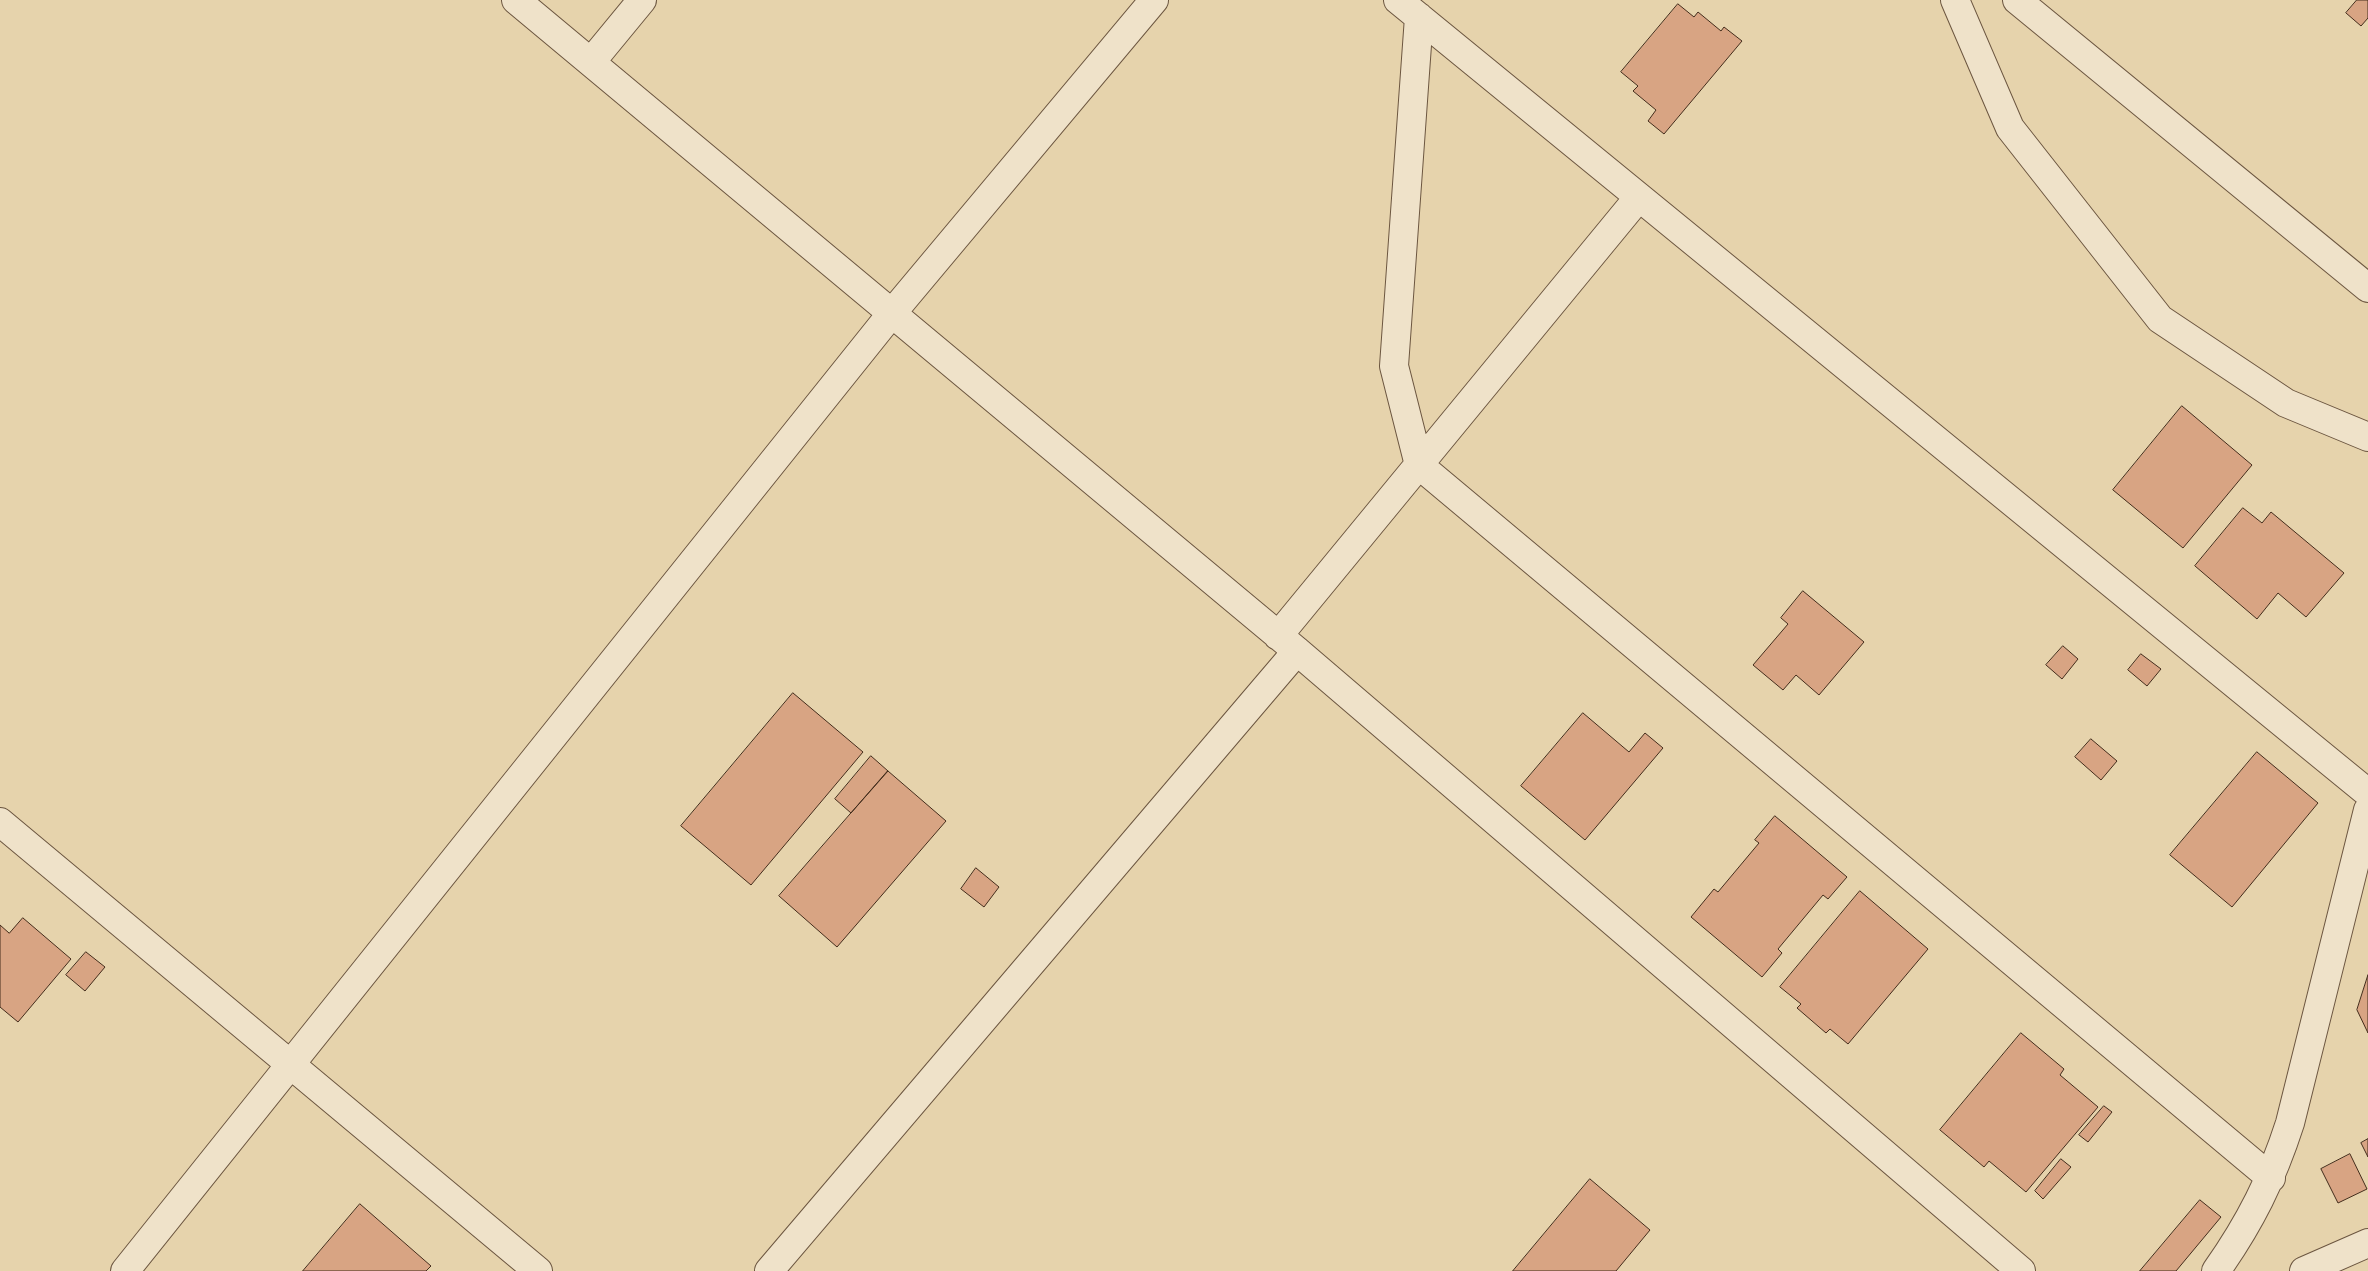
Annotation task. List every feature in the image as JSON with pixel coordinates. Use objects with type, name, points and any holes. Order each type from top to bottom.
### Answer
[{"type":"street","points":[[516,0],[1287,643],[2022,1271]]},
{"type":"street","points":[[592,62],[642,0]]},
{"type":"street","points":[[125,1271],[892,313],[1154,0]]},
{"type":"street","points":[[1398,0],[2368,793]]},
{"type":"street","points":[[1956,0],[2010,128],[2160,319],[2286,403],[2368,437]]},
{"type":"street","points":[[2017,0],[2368,288]]},
{"type":"street","points":[[1419,18],[1394,366],[1419,465],[2270,1178]]},
{"type":"street","points":[[769,1271],[1287,643],[1419,465],[1639,197]]},
{"type":"street","points":[[2216,1271],[2259,1204],[2290,1123],[2368,810]]},
{"type":"street","points":[[0,822],[538,1271]]},
{"type":"street","points":[[2318,1268],[2368,1242]]},
{"type":"building","points":[[2357,0],[2368,0],[2368,18],[2361,26],[2346,13]]},
{"type":"building","points":[[1678,4],[1694,17],[1698,12],[1721,31],[1724,27],[1742,41],[1664,134],[1648,121],[1656,110],[1633,91],[1638,86],[1621,72]]},
{"type":"building","points":[[2182,406],[2252,465],[2183,548],[2113,490]]},
{"type":"building","points":[[2243,508],[2262,523],[2271,512],[2344,573],[2306,617],[2278,593],[2257,619],[2195,566]]},
{"type":"building","points":[[1803,591],[1864,642],[1819,695],[1796,675],[1783,690],[1753,665],[1788,624],[1781,618]]},
{"type":"building","points":[[2063,646],[2078,659],[2062,679],[2046,665]]},
{"type":"building","points":[[2141,654],[2161,669],[2147,686],[2128,670]]},
{"type":"building","points":[[793,693],[863,752],[751,885],[681,826]]},
{"type":"building","points":[[1583,713],[1629,752],[1645,733],[1663,748],[1585,840],[1521,786]]},
{"type":"building","points":[[2091,739],[2117,761],[2101,780],[2075,757]]},
{"type":"building","points":[[2257,752],[2318,803],[2232,907],[2170,855]]},
{"type":"building","points":[[871,756],[888,771],[851,813],[835,799]]},
{"type":"building","points":[[888,771],[946,821],[837,947],[779,896]]},
{"type":"building","points":[[1775,816],[1847,877],[1828,899],[1823,895],[1778,949],[1782,953],[1762,977],[1691,917],[1714,889],[1718,892],[1759,843],[1755,840]]},
{"type":"building","points":[[976,868],[999,887],[984,907],[961,889]]},
{"type":"building","points":[[1860,891],[1928,949],[1848,1044],[1830,1029],[1826,1033],[1797,1008],[1801,1004],[1780,987]]},
{"type":"building","points":[[23,918],[71,959],[18,1022],[0,1007],[0,925],[9,933]]},
{"type":"building","points":[[86,952],[105,967],[85,991],[66,975]]},
{"type":"building","points":[[2368,975],[2368,1033],[2357,1010]]},
{"type":"building","points":[[2021,1033],[2064,1069],[2060,1075],[2098,1107],[2026,1192],[1989,1161],[1984,1167],[1940,1130]]},
{"type":"building","points":[[2104,1106],[2112,1112],[2088,1142],[2079,1135]]},
{"type":"building","points":[[2368,1139],[2368,1157],[2361,1143]]},
{"type":"building","points":[[2350,1154],[2367,1189],[2338,1203],[2321,1169]]},
{"type":"building","points":[[2061,1159],[2071,1167],[2043,1199],[2035,1191]]},
{"type":"building","points":[[1590,1179],[1650,1230],[1616,1271],[1513,1271]]},
{"type":"building","points":[[2200,1200],[2221,1217],[2176,1271],[2140,1271]]},
{"type":"building","points":[[360,1204],[431,1266],[426,1271],[303,1271]]}]
